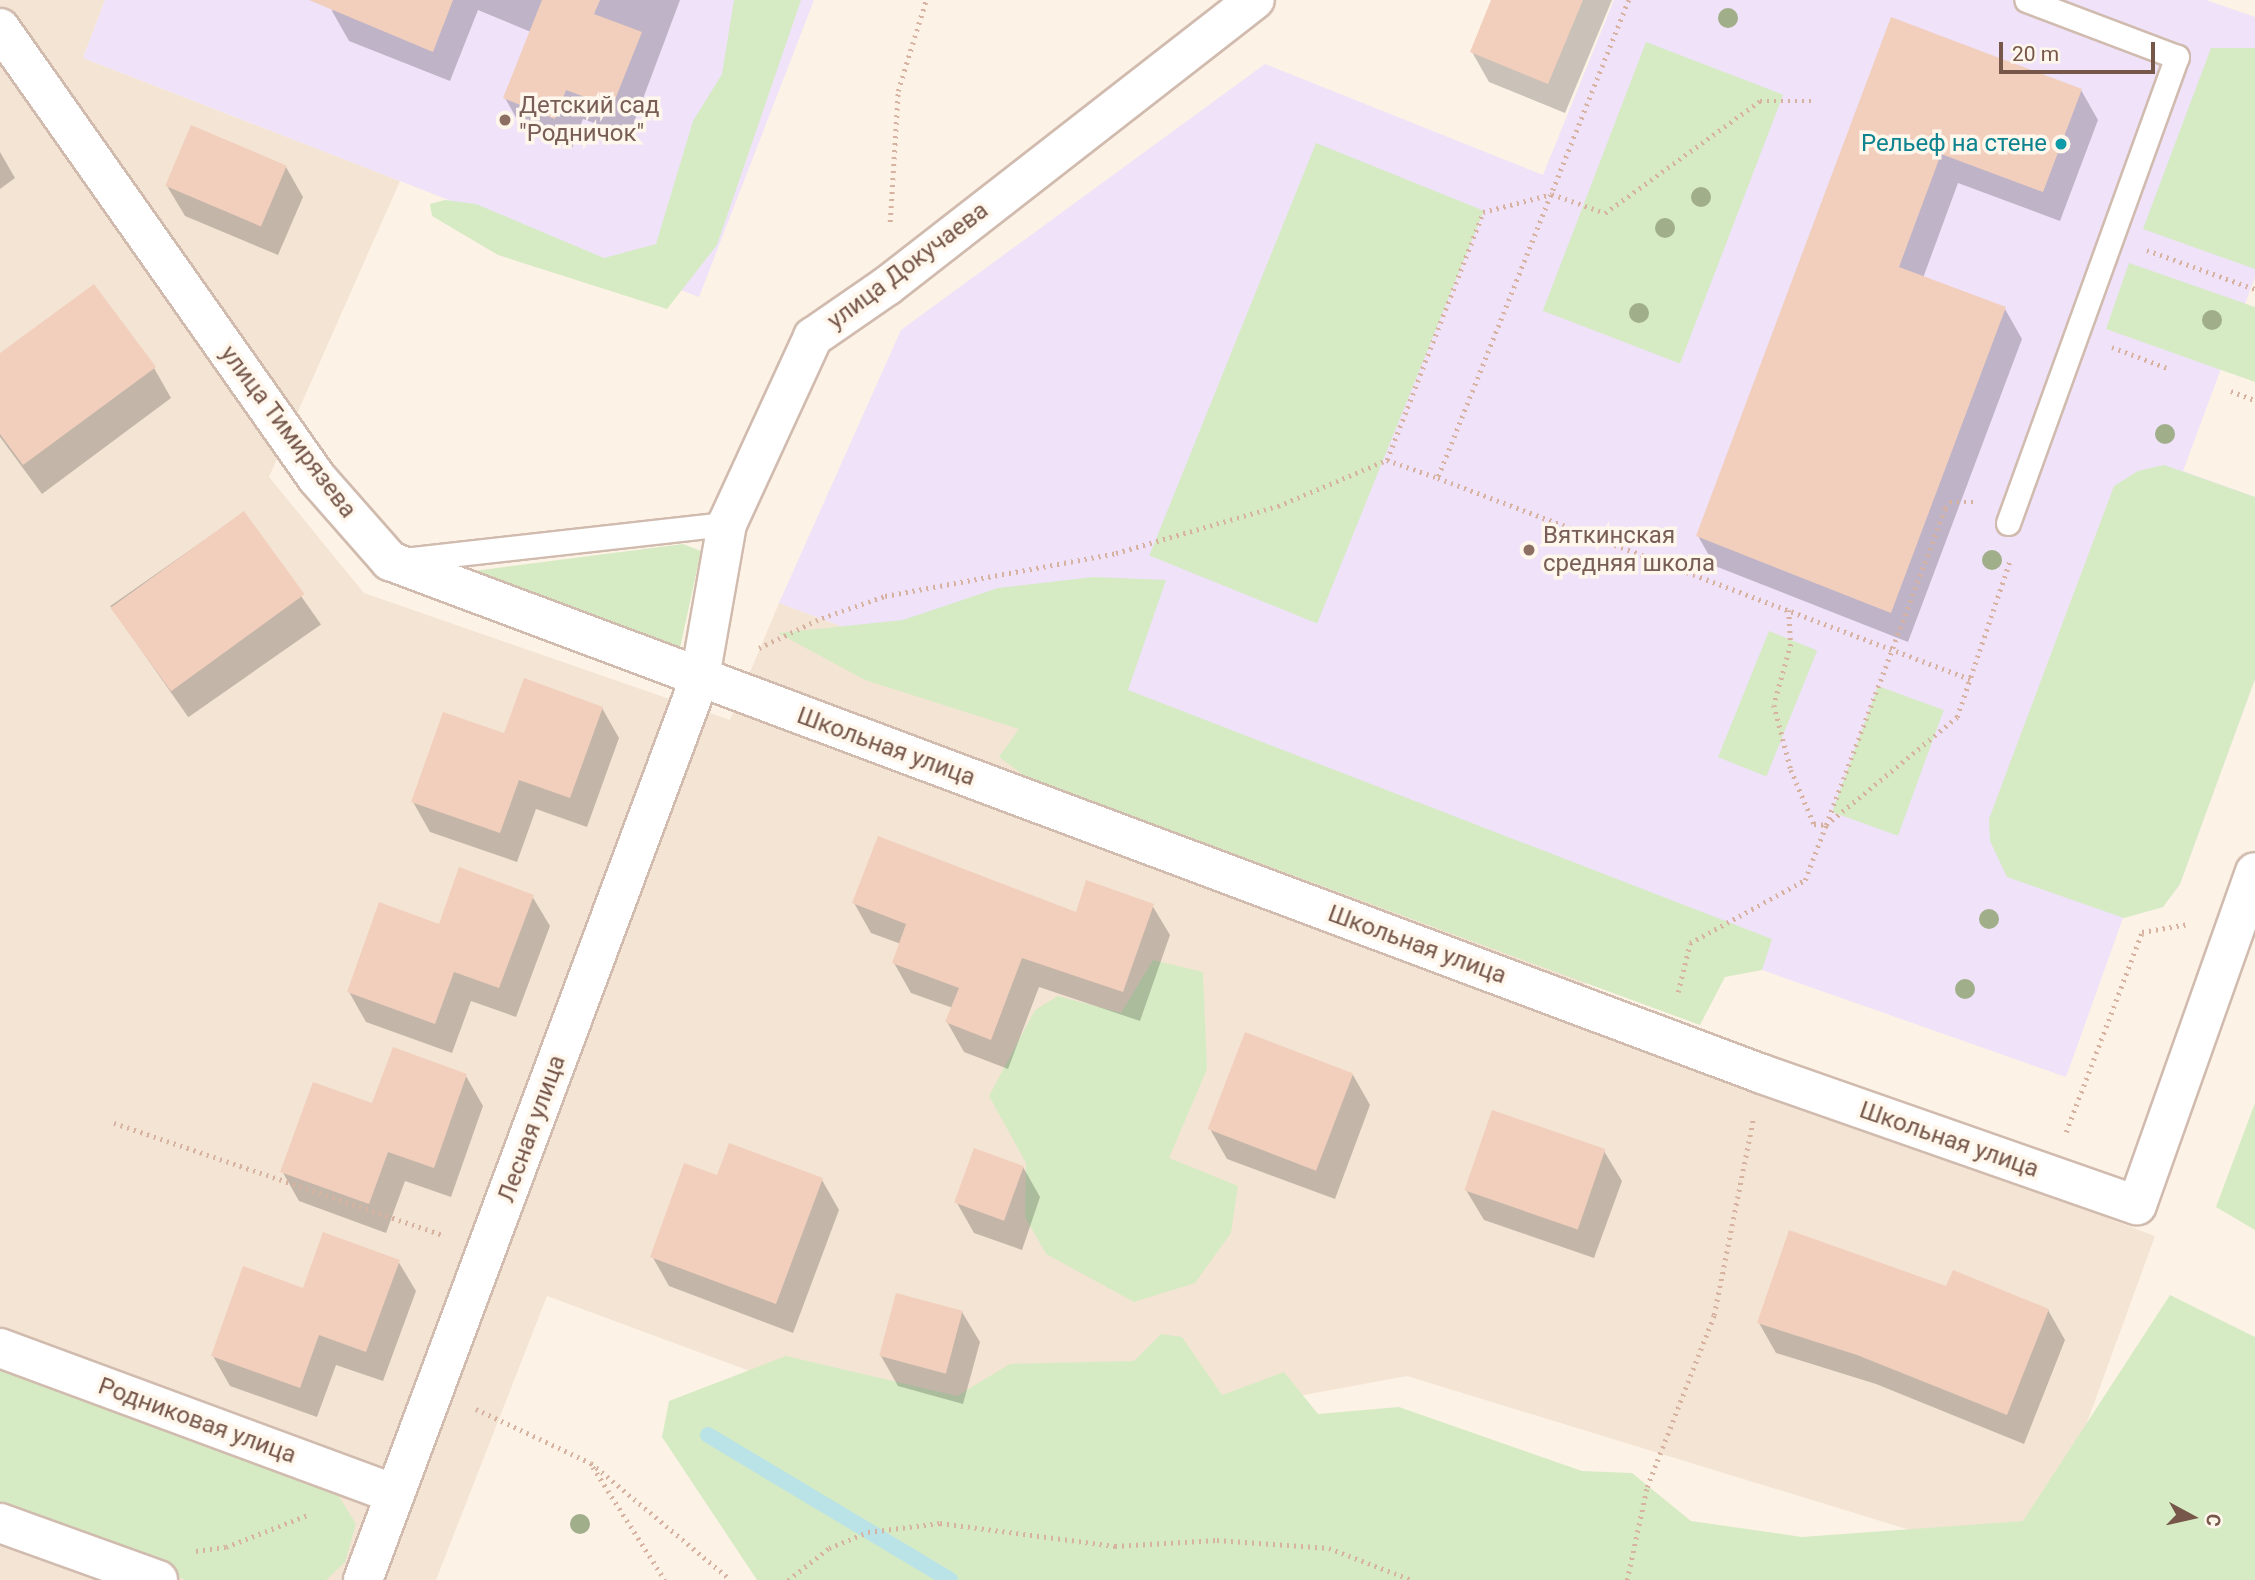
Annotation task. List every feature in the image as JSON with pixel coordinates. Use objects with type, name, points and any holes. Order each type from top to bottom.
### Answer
[{"type":"street","name":"улица Докучаева","points":[[700,677],[727,524],[813,337],[887,286],[1255,0]]},
{"type":"street","name":"улица Тимирязева","points":[[0,28],[317,478],[390,561],[700,677]]},
{"type":"street","name":"Школьная улица","points":[[700,677],[1762,1074],[2137,1205],[2255,872]]},
{"type":"street","name":"Лесная улица","points":[[363,1580],[386,1491],[434,1390],[700,677]]},
{"type":"street","name":"Родниковая улица","points":[[0,1348],[386,1491]]},
{"type":"street","points":[[0,1523],[158,1580]]},
{"type":"lane","points":[[2011,513],[2177,57],[2026,0]]},
{"type":"lane","points":[[390,561],[727,524]]},
{"type":"path","points":[[887,286],[898,91],[926,0]]},
{"type":"path","points":[[1438,478],[1629,0]]},
{"type":"path","points":[[1387,460],[1483,212],[1552,194],[1605,213],[1760,101],[1814,101]]},
{"type":"path","points":[[2142,248],[2255,289]]},
{"type":"path","points":[[2114,348],[2170,369]]},
{"type":"path","points":[[2231,391],[2255,400]]},
{"type":"path","points":[[700,677],[821,618],[885,596],[1116,553],[1278,506],[1387,460],[1970,679]]},
{"type":"path","points":[[1666,1038],[1690,943],[1805,880],[1826,825],[1892,650],[1950,502],[2011,513],[2015,546],[1956,717],[1826,825],[1814,824],[1795,781],[1774,705],[1791,644],[1788,610]]},
{"type":"path","points":[[2050,1175],[2142,932]]},
{"type":"path","points":[[1627,1580],[1647,1487],[1714,1315],[1762,1074]]},
{"type":"path","points":[[114,1123],[486,1250]]},
{"type":"path","points":[[434,1390],[591,1463],[731,1580]]},
{"type":"path","points":[[591,1463],[665,1580]]},
{"type":"path","points":[[188,1553],[226,1547],[386,1491]]},
{"type":"path","points":[[788,1580],[829,1548],[868,1532],[940,1523],[1115,1546],[1217,1539],[1329,1548],[1412,1580]]},
{"type":"shaded area","points":[[0,0],[105,0],[83,58],[400,181],[269,477],[364,593],[730,720],[779,603],[1592,907],[1582,1021],[2155,1236],[2034,1568],[1407,1376],[977,1455],[547,1296],[436,1580],[0,1580]]},
{"type":"shaded area","name":"Детский сад \"Родничок\"","points":[[105,0],[814,0],[699,297],[83,58]]},
{"type":"shaded area","name":"Вяткинская средняя школа","points":[[1614,0],[2206,0],[2255,17],[2255,277],[2183,471],[2255,497],[2255,679],[2180,884],[2163,907],[2123,918],[2066,1077],[1762,970],[779,603],[901,330],[1265,64],[1543,175]]},
{"type":"green space","points":[[734,0],[801,0],[717,245],[667,309],[498,255],[432,216],[430,204],[445,200],[476,204],[604,258],[656,244],[693,121],[722,74]]},
{"type":"green space","points":[[1646,42],[1783,95],[1680,364],[1543,311]]},
{"type":"green space","points":[[2211,48],[2255,48],[2255,269],[2143,229]]},
{"type":"green space","points":[[1316,143],[1484,211],[1317,623],[1149,556]]},
{"type":"green space","points":[[2129,263],[2255,307],[2255,382],[2106,329]]},
{"type":"green space","points":[[2164,465],[2255,497],[2255,679],[2180,884],[2163,907],[2124,918],[2007,877],[1990,841],[1989,819],[2114,486],[2138,471]]},
{"type":"green space","points":[[683,544],[701,551],[680,648],[458,573]]},
{"type":"green space","points":[[1093,577],[1166,580],[1128,690],[1772,939],[1762,970],[1725,977],[1700,1025],[1026,777],[999,757],[1019,729],[865,680],[778,633],[903,620],[998,588]]},
{"type":"green space","points":[[1769,631],[1817,650],[1766,777],[1718,757]]},
{"type":"green space","points":[[1878,686],[1944,710],[1898,836],[1832,812]]},
{"type":"green space","points":[[1153,960],[1203,972],[1207,1069],[1169,1158],[1238,1186],[1231,1233],[1195,1283],[1134,1302],[1046,1254],[1025,1217],[1026,1163],[989,1096],[1035,1010],[1058,996],[1121,1013]]},
{"type":"green space","points":[[2255,1103],[2255,1230],[2216,1207]]},
{"type":"green space","points":[[2170,1295],[2255,1337],[2255,1580],[757,1580],[662,1437],[669,1401],[786,1356],[957,1396],[1010,1364],[1134,1361],[1161,1334],[1182,1337],[1222,1395],[1284,1372],[1318,1414],[1399,1407],[1582,1471],[1632,1473],[1691,1521],[1802,1537],[2023,1521]]},
{"type":"green space","points":[[0,1364],[332,1485],[356,1524],[345,1562],[326,1580],[186,1580],[0,1511]]},
{"type":"building","points":[[309,0],[453,0],[433,52]]},
{"type":"building","points":[[542,0],[600,0],[594,14],[642,32],[612,107],[566,90],[555,119],[503,98]]},
{"type":"building","points":[[1491,0],[1583,0],[1548,84],[1470,52]]},
{"type":"building","points":[[1891,17],[2082,89],[2043,192],[1941,154],[1899,267],[2006,307],[1891,613],[1696,536]]},
{"type":"building","points":[[191,125],[287,166],[261,226],[165,186]]},
{"type":"building","points":[[94,284],[156,367],[23,465],[0,434],[0,353]]},
{"type":"building","points":[[244,511],[305,594],[171,691],[111,608]]},
{"type":"building","points":[[524,678],[603,707],[570,798],[519,780],[500,833],[411,802],[443,712],[504,733]]},
{"type":"building","points":[[878,836],[1076,912],[1086,880],[1154,904],[1123,992],[1022,958],[991,1040],[945,1022],[959,988],[892,963],[906,924],[852,903]]},
{"type":"building","points":[[459,867],[534,895],[499,988],[454,972],[435,1024],[347,992],[379,902],[439,924]]},
{"type":"building","points":[[1245,1032],[1353,1074],[1316,1171],[1208,1129]]},
{"type":"building","points":[[393,1047],[467,1074],[434,1168],[388,1152],[369,1204],[280,1172],[313,1082],[372,1103]]},
{"type":"building","points":[[1492,1110],[1605,1149],[1578,1229],[1464,1190]]},
{"type":"building","points":[[729,1143],[823,1178],[776,1304],[650,1257],[684,1163],[717,1175]]},
{"type":"building","points":[[974,1148],[1024,1166],[1004,1221],[954,1203]]},
{"type":"building","points":[[1789,1230],[1946,1286],[1953,1270],[2049,1309],[2007,1415],[1857,1355],[1757,1323]]},
{"type":"building","points":[[323,1232],[400,1260],[366,1352],[319,1335],[300,1388],[211,1356],[243,1266],[303,1288]]},
{"type":"building","points":[[896,1293],[963,1311],[946,1374],[879,1356]]},
{"type":"waterway","points":[[708,1435],[950,1580]]},
{"type":"place","name":"Детский сад \"Родничок\"","points":[[505,120]]},
{"type":"place","name":"Рельеф на стене","points":[[2061,144]]},
{"type":"place","name":"Вяткинская средняя школа","points":[[1529,550]]}]
